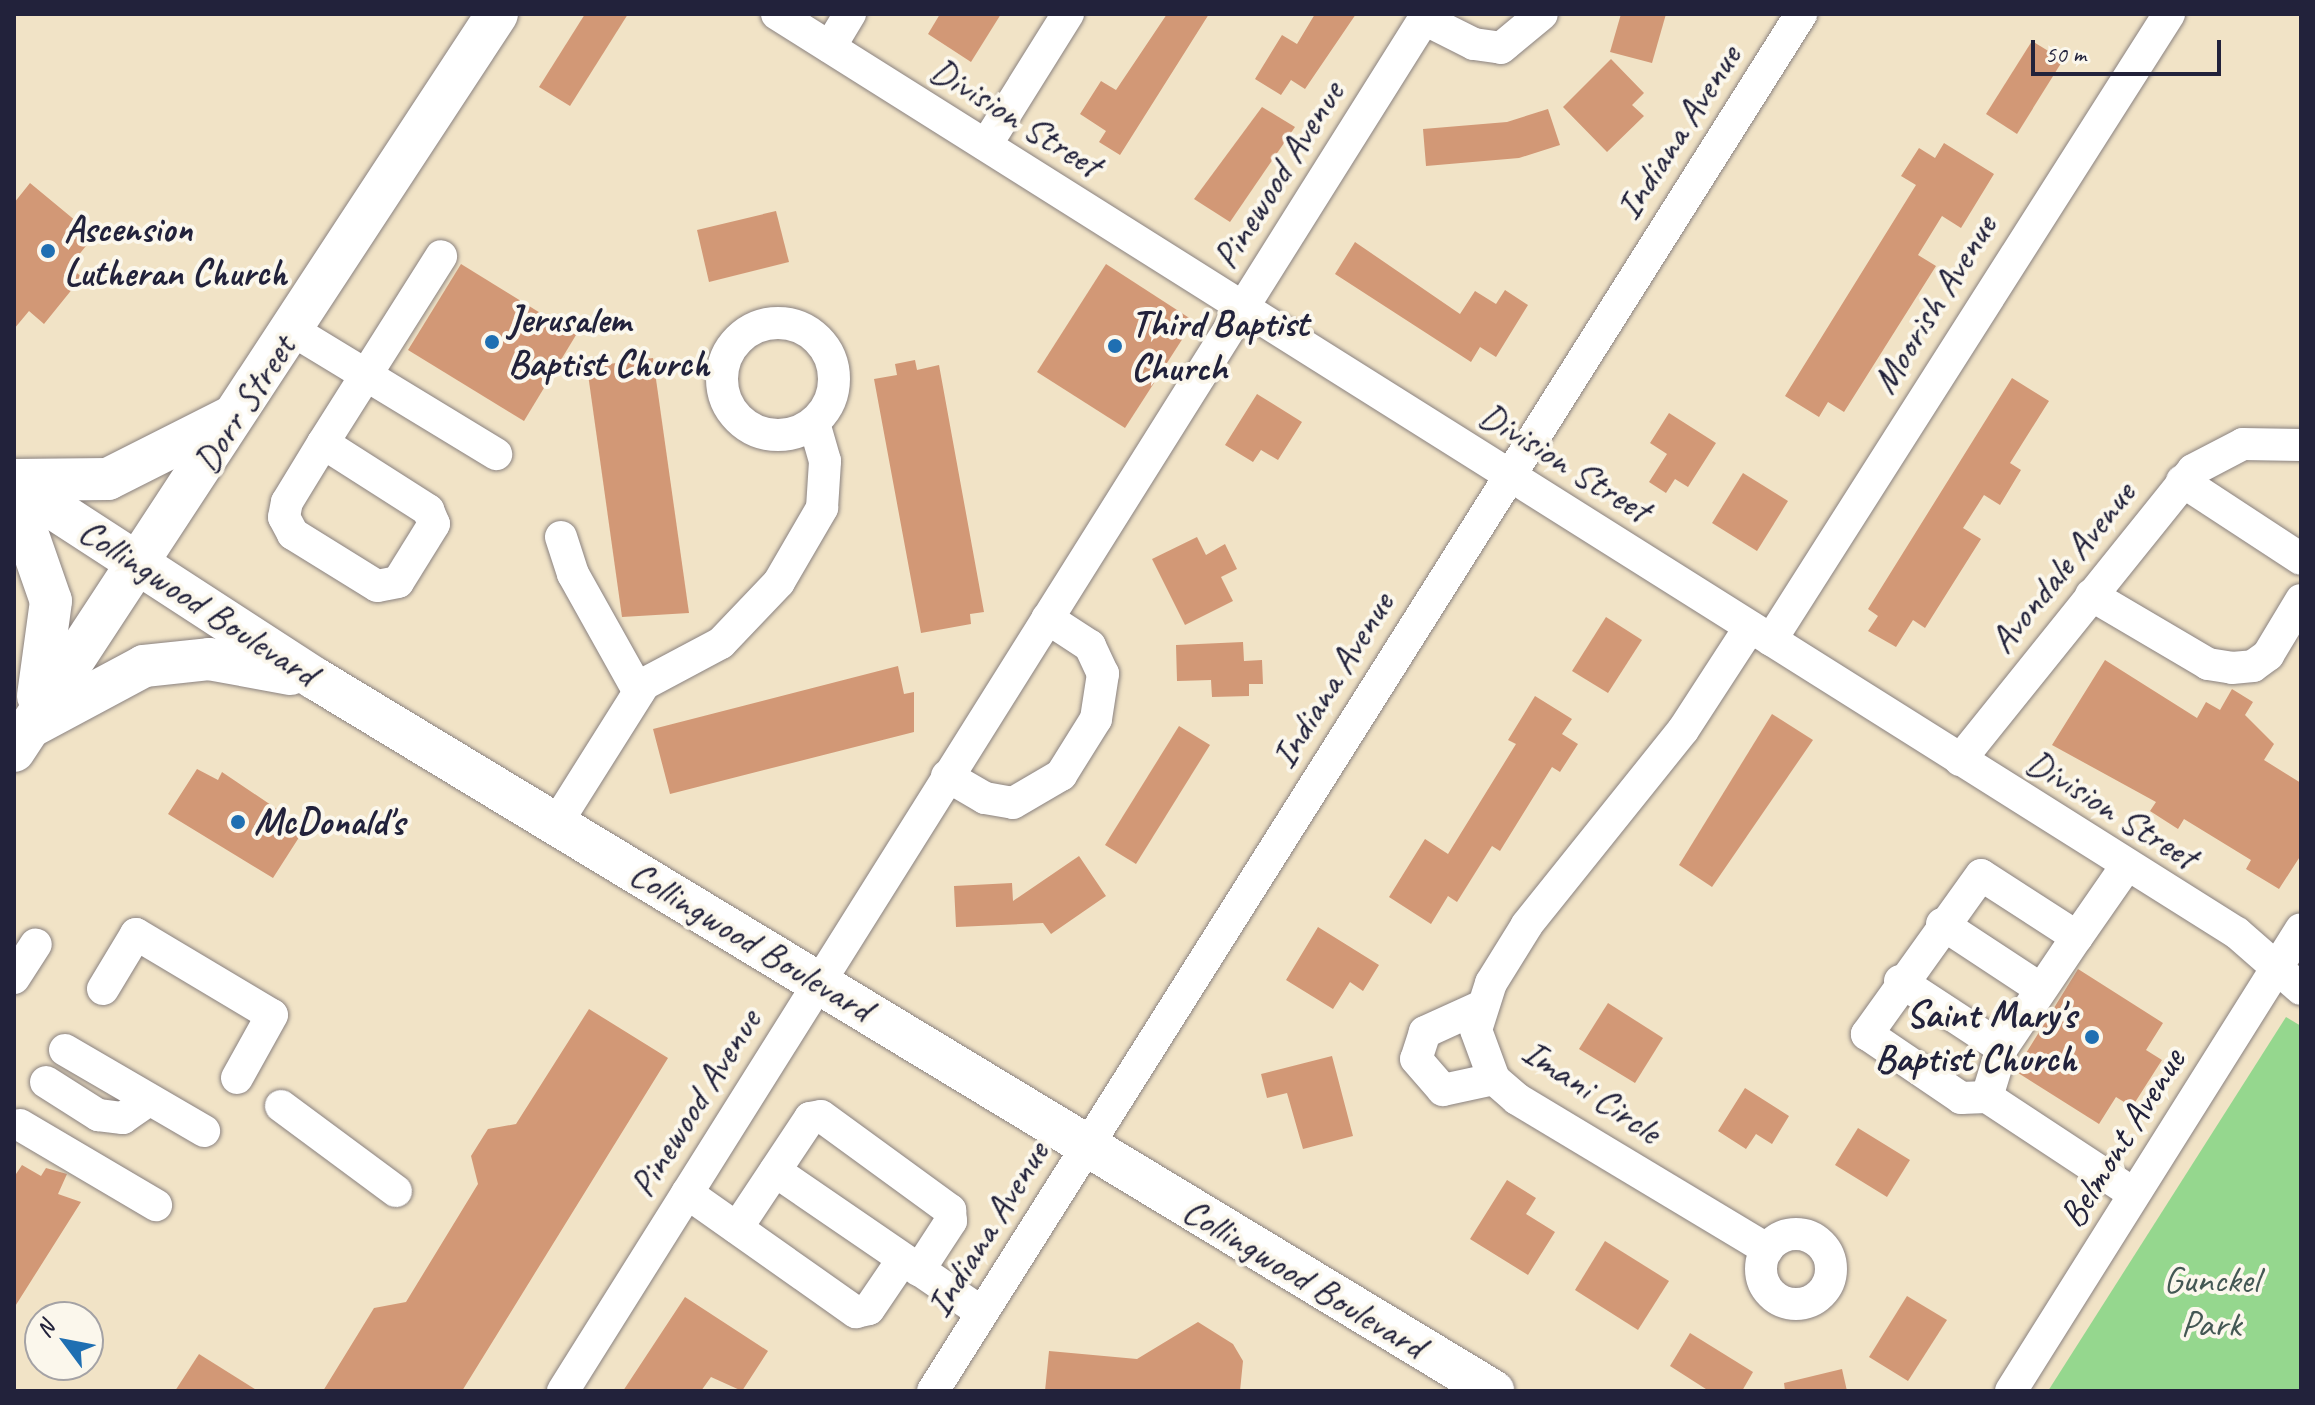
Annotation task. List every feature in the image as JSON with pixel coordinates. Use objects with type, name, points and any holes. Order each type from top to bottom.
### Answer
[{"type":"main road","name":"Dorr Street","points":[[22,740],[497,14]]},
{"type":"main road","points":[[14,482],[108,479],[198,438],[240,410]]},
{"type":"main road","name":"Collingwood Boulevard","points":[[14,482],[316,679],[818,982],[1479,1388]]},
{"type":"main road","points":[[14,495],[51,601],[49,658],[22,740]]},
{"type":"main road","points":[[22,740],[144,666],[180,659],[316,679]]},
{"type":"street","name":"Division Street","points":[[777,14],[2127,865],[2277,966],[2301,989]]},
{"type":"street","points":[[830,47],[850,14]]},
{"type":"street","points":[[986,145],[1068,14]]},
{"type":"street","name":"Pinewood Avenue","points":[[563,1391],[1241,307],[1426,17],[1474,44],[1501,48],[1542,14]]},
{"type":"street","name":"Indiana Avenue","points":[[933,1391],[1508,474],[1801,14]]},
{"type":"street","name":"Moorish Avenue","points":[[1750,627],[2169,14]]},
{"type":"street","points":[[323,443],[428,510],[434,524],[398,582],[377,586],[293,534],[287,502],[323,443],[441,256]]},
{"type":"street","points":[[292,330],[496,454]]},
{"type":"street","points":[[556,824],[639,692],[721,643],[779,582],[822,508],[825,461],[814,423]]},
{"type":"street","name":"Avondale Avenue","points":[[1960,760],[2182,481],[2243,444],[2301,445]]},
{"type":"street","points":[[2182,481],[2301,559]]},
{"type":"street","points":[[561,537],[573,574],[639,692]]},
{"type":"street","points":[[2091,595],[2208,664],[2232,668],[2253,666],[2268,655],[2301,600]]},
{"type":"street","points":[[947,776],[985,798],[1013,803],[1061,775],[1096,719],[1103,674],[1090,646],[1047,618]]},
{"type":"street","name":"Imani Circle","points":[[1750,627],[1666,720],[1658,753],[1527,925],[1482,1006],[1476,1030],[1494,1079],[1767,1249]]},
{"type":"street","points":[[1987,1097],[2002,1048],[2127,865]]},
{"type":"street","points":[[2077,937],[1981,875],[1870,1024],[1872,1043],[1961,1098],[1987,1097],[2134,1194]]},
{"type":"street","points":[[1942,924],[2041,989]]},
{"type":"street","name":"Belmont Avenue","points":[[2011,1391],[2301,929]]},
{"type":"street","points":[[103,989],[136,934],[272,1015],[237,1078]]},
{"type":"street","points":[[14,978],[36,944]]},
{"type":"street","points":[[1900,981],[2002,1048]]},
{"type":"street","points":[[1482,1006],[1425,1032],[1416,1059],[1443,1090],[1494,1079]]},
{"type":"street","points":[[65,1050],[204,1131]]},
{"type":"street","points":[[46,1082],[98,1115],[123,1118],[149,1100]]},
{"type":"street","points":[[281,1106],[396,1191]]},
{"type":"street","points":[[687,1193],[737,1228],[862,1314],[951,1221],[950,1210],[821,1116],[810,1118],[737,1228]]},
{"type":"street","points":[[20,1125],[156,1205]]},
{"type":"street","points":[[775,1171],[982,1313]]},
{"type":"green space","name":"Gunckel Park","points":[[2286,1017],[2301,1026],[2301,1391],[2048,1391]]},
{"type":"building","points":[[585,14],[628,14],[570,106],[539,87]]},
{"type":"building","points":[[940,14],[1001,14],[971,62],[928,34]]},
{"type":"building","points":[[1167,14],[1209,14],[1120,155],[1099,142],[1106,131],[1080,114],[1101,81],[1116,90]]},
{"type":"building","points":[[1315,14],[1356,14],[1305,89],[1291,80],[1281,95],[1255,79],[1282,35],[1297,44]]},
{"type":"building","points":[[1621,14],[1666,14],[1652,63],[1610,52]]},
{"type":"building","points":[[2032,41],[2063,60],[2017,134],[1986,114]]},
{"type":"building","points":[[1611,59],[1644,93],[1632,105],[1644,116],[1607,152],[1563,107]]},
{"type":"building","points":[[1262,107],[1295,127],[1230,222],[1194,199]]},
{"type":"building","points":[[1548,109],[1560,145],[1519,158],[1426,166],[1423,129],[1507,122]]},
{"type":"building","points":[[1944,143],[1994,174],[1961,228],[1942,216],[1918,255],[1936,266],[1844,412],[1828,402],[1819,417],[1785,396],[1916,185],[1901,176],[1919,148],[1935,158]]},
{"type":"building","name":"Ascension Lutheran Church","points":[[30,183],[94,236],[69,267],[82,277],[44,324],[29,311],[14,329],[14,203]]},
{"type":"building","points":[[776,211],[789,262],[709,282],[697,230]]},
{"type":"building","points":[[1355,242],[1460,314],[1475,291],[1496,304],[1505,290],[1528,305],[1496,357],[1480,347],[1471,362],[1335,274]]},
{"type":"building","name":"Jerusalem Baptist Church","points":[[461,264],[576,335],[524,421],[408,350]]},
{"type":"building","name":"Third Baptist Church","points":[[1106,264],[1194,321],[1125,428],[1037,372]]},
{"type":"building","points":[[653,358],[689,613],[622,617],[587,367]]},
{"type":"building","points":[[915,360],[917,370],[939,365],[984,612],[970,614],[971,624],[921,633],[874,379],[897,375],[895,364]]},
{"type":"building","points":[[2012,378],[2049,401],[2010,463],[2021,470],[2000,505],[1984,495],[1963,528],[1981,539],[1925,628],[1913,620],[1896,647],[1868,631],[1878,616],[1868,609]]},
{"type":"building","points":[[1257,394],[1302,422],[1278,460],[1261,450],[1253,462],[1225,445]]},
{"type":"building","points":[[1669,413],[1716,443],[1688,487],[1675,479],[1666,493],[1649,482],[1667,454],[1650,443]]},
{"type":"building","points":[[1743,473],[1788,501],[1757,551],[1712,523]]},
{"type":"building","points":[[1197,537],[1206,555],[1225,544],[1237,569],[1221,577],[1233,601],[1185,625],[1152,559]]},
{"type":"building","points":[[1606,617],[1642,640],[1608,693],[1572,671]]},
{"type":"building","points":[[1243,642],[1244,661],[1262,660],[1263,684],[1249,684],[1249,696],[1212,697],[1211,680],[1177,681],[1176,645]]},
{"type":"building","points":[[2105,660],[2197,718],[2206,702],[2220,710],[2232,689],[2253,702],[2245,715],[2274,744],[2264,760],[2301,783],[2301,855],[2279,889],[2246,869],[2251,860],[2184,819],[2178,829],[2150,811],[2156,802],[2052,745]]},
{"type":"building","points":[[898,666],[904,694],[914,692],[914,732],[670,794],[653,729]]},
{"type":"building","points":[[1535,696],[1572,719],[1562,734],[1578,744],[1560,772],[1552,767],[1500,851],[1492,846],[1457,902],[1448,896],[1431,924],[1389,897],[1425,839],[1448,854],[1516,744],[1508,740]]},
{"type":"building","points":[[1772,714],[1813,740],[1712,887],[1679,865]]},
{"type":"building","points":[[1179,726],[1210,745],[1136,864],[1105,845]]},
{"type":"building","name":"McDonald's","points":[[197,769],[218,780],[222,772],[305,828],[273,878],[168,814]]},
{"type":"building","points":[[1079,856],[1106,896],[1051,934],[1043,923],[956,927],[954,886],[1012,883],[1013,901]]},
{"type":"building","points":[[1318,927],[1379,965],[1363,991],[1350,982],[1333,1009],[1286,980]]},
{"type":"building","name":"Saint Mary's Baptist Church","points":[[2078,969],[2163,1023],[2146,1050],[2162,1060],[2132,1107],[2116,1097],[2099,1124],[2015,1071]]},
{"type":"building","points":[[1608,1003],[1663,1038],[1635,1083],[1579,1049]]},
{"type":"building","points":[[589,1009],[668,1058],[462,1391],[323,1391],[374,1308],[406,1302],[478,1184],[471,1156],[488,1129],[516,1124]]},
{"type":"building","points":[[1332,1056],[1353,1136],[1303,1149],[1287,1093],[1267,1098],[1261,1074]]},
{"type":"building","points":[[1745,1088],[1789,1116],[1772,1144],[1756,1134],[1746,1149],[1718,1131]]},
{"type":"building","points":[[1858,1128],[1910,1160],[1887,1197],[1835,1165]]},
{"type":"building","points":[[22,1165],[41,1176],[46,1168],[67,1174],[58,1194],[81,1202],[14,1308],[14,1177]]},
{"type":"building","points":[[1507,1180],[1536,1198],[1526,1214],[1555,1232],[1528,1275],[1470,1239]]},
{"type":"building","points":[[1605,1241],[1669,1281],[1638,1330],[1575,1290]]},
{"type":"building","points":[[1907,1296],[1947,1320],[1908,1381],[1869,1357]]},
{"type":"building","points":[[685,1297],[768,1351],[742,1391],[711,1377],[701,1391],[623,1391]]},
{"type":"building","points":[[1198,1322],[1233,1344],[1243,1361],[1240,1391],[1045,1391],[1049,1351],[1137,1359]]},
{"type":"building","points":[[1690,1333],[1753,1372],[1742,1391],[1709,1391],[1670,1366]]},
{"type":"building","points":[[199,1354],[258,1391],[175,1391]]},
{"type":"building","points":[[1842,1369],[1847,1391],[1785,1391],[1784,1383]]},
{"type":"place","name":"Ascension Lutheran Church","points":[[48,251]]},
{"type":"place","name":"Jerusalem Baptist Church","points":[[492,342]]},
{"type":"place","name":"Third Baptist Church","points":[[1115,346]]},
{"type":"place","name":"McDonald's","points":[[238,822]]},
{"type":"place","name":"Saint Mary's Baptist Church","points":[[2092,1037]]}]
